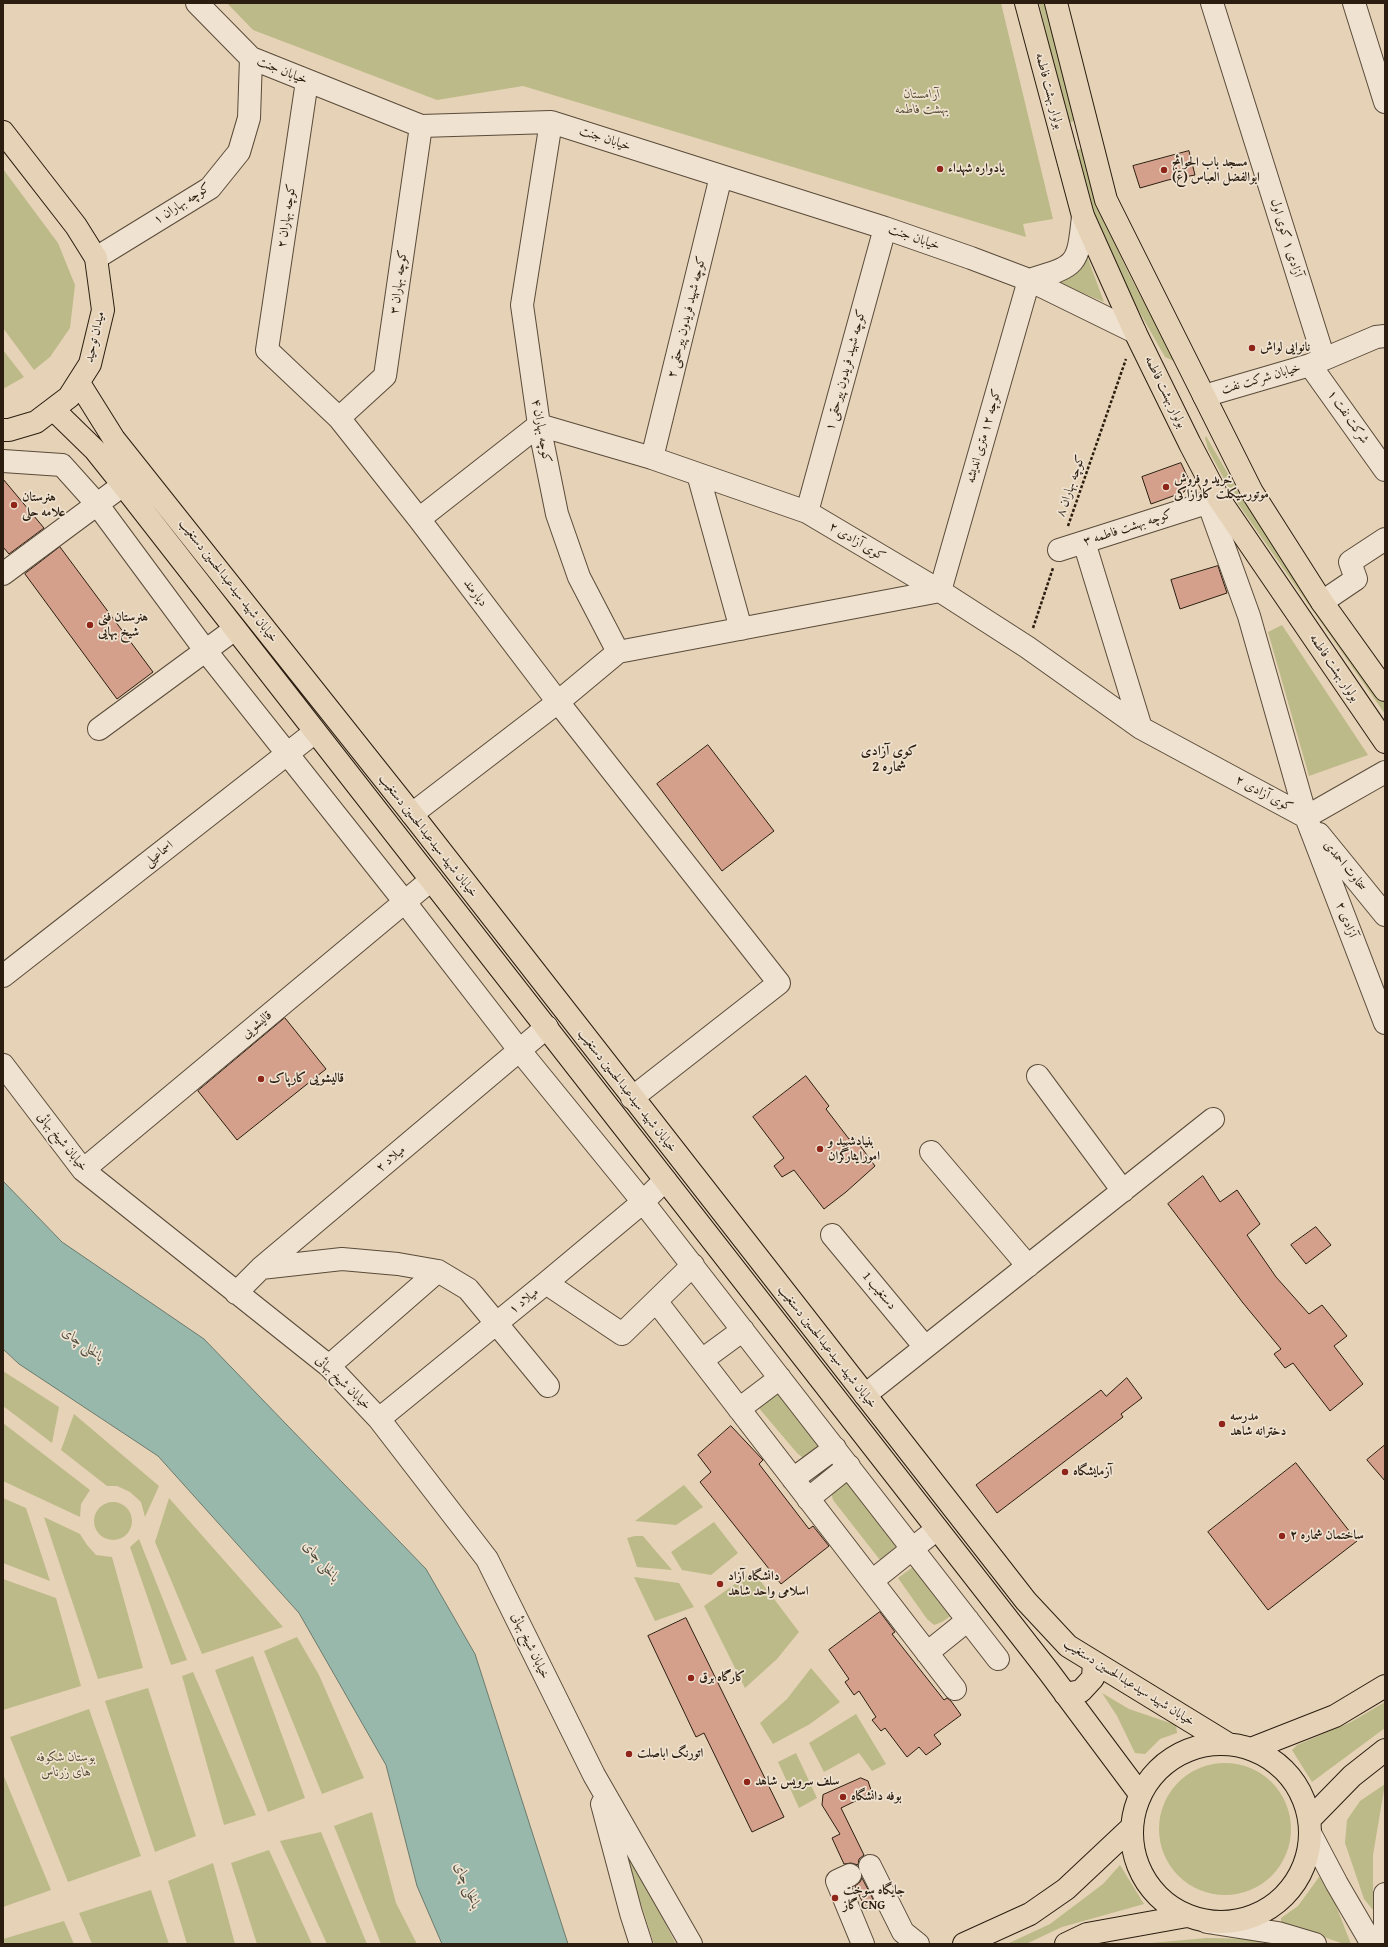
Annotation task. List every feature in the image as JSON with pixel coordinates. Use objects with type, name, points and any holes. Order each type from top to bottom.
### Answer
[{"type":"main road","name":"بولوار بهشت فاطمه","points":[[1026,3],[1083,216],[1214,501],[1385,742]]},
{"type":"main road","name":"بولوار بهشت فاطمه","points":[[1056,3],[1106,200],[1252,492],[1322,602],[1385,690]]},
{"type":"main road","name":"میدان توحید","points":[[3,132],[76,226],[96,258],[103,310],[90,364],[69,397],[54,410],[36,422],[9,430],[3,430]]},
{"type":"main road","points":[[1062,138],[1088,132]]},
{"type":"main road","name":"خیابان شهید سیدعبدالحسین دستغیب","points":[[79,383],[114,439],[412,814],[632,1098],[1026,1601],[1059,1639],[1068,1646],[1228,1744]]},
{"type":"main road","points":[[1173,409],[1204,396]]},
{"type":"main road","name":"خیابان شهید سیدعبدالحسین دستغیب","points":[[54,410],[95,450],[123,485],[547,1027],[1065,1694],[1140,1794]]},
{"type":"main road","points":[[1065,1694],[1081,1691],[1093,1678],[1094,1662]]},
{"type":"main road","points":[[1250,1749],[1335,1716],[1385,1686]]},
{"type":"main road","points":[[1066,1944],[1087,1934],[1197,1919],[1232,1922],[1257,1915],[1279,1901],[1296,1882],[1306,1858],[1310,1827],[1302,1797],[1290,1776],[1272,1760],[1250,1749],[1228,1744],[1206,1745],[1186,1751],[1167,1761],[1152,1776],[1140,1794],[1134,1810],[1132,1827],[1133,1849],[1139,1870],[1151,1889],[1167,1905],[1197,1919]]},
{"type":"main road","points":[[1310,1827],[1352,1776],[1385,1750]]},
{"type":"main road","points":[[964,1944],[1030,1914],[1066,1889],[1132,1827]]},
{"type":"street","name":"خیابان جنت","points":[[197,3],[251,58],[421,126],[552,122],[885,228],[1028,280],[1135,332]]},
{"type":"street","name":"آزادی ۱ کوی اول","points":[[1212,3],[1317,362]]},
{"type":"street","points":[[1354,3],[1385,102]]},
{"type":"street","name":"کوچه بهاران ۱","points":[[96,258],[210,188],[239,152],[249,118],[251,58]]},
{"type":"street","name":"کوچه بهاران ۲","points":[[267,350],[308,81]]},
{"type":"street","name":"کوچه بهاران ۴","points":[[552,122],[522,305],[539,425],[559,521],[579,577],[618,652]]},
{"type":"street","name":"کوچه بهاران ۳","points":[[340,418],[386,376],[421,126]]},
{"type":"street","name":"کوچه شهید فریدون پیرحقی ۲","points":[[652,458],[721,176]]},
{"type":"street","points":[[1028,280],[1056,272],[1070,265],[1077,256],[1079,249],[1083,216]]},
{"type":"street","name":"کوچه شهید فریدون پیرحقی ۱","points":[[806,512],[885,228]]},
{"type":"street","name":"کوچه ۱۲ متری اندیشه","points":[[940,591],[1028,280]]},
{"type":"street","name":"خیابان شرکت نفت","points":[[1204,396],[1317,362],[1376,337],[1385,336]]},
{"type":"street","name":"دیارمند","points":[[267,350],[340,418],[558,702],[779,983],[632,1098]]},
{"type":"street","name":"شرکت نفت ۱","points":[[1317,362],[1385,470]]},
{"type":"street","points":[[419,519],[539,425]]},
{"type":"street","name":"کوی آزادی ۲","points":[[539,425],[652,458],[806,512],[940,591],[1027,647],[1141,728],[1306,817],[1385,772]]},
{"type":"street","points":[[3,461],[62,465],[97,504],[205,650],[404,901],[520,1052],[693,1265],[998,1659]]},
{"type":"street","points":[[698,474],[741,628]]},
{"type":"street","points":[[3,574],[123,485]]},
{"type":"street","name":"کوچه بهشت فاطمه ۳","points":[[1059,550],[1214,501]]},
{"type":"street","name":"آزادی ۲","points":[[1214,501],[1249,616],[1306,817],[1385,1023]]},
{"type":"street","points":[[1322,602],[1356,579],[1350,562],[1385,539]]},
{"type":"street","points":[[1084,542],[1141,728]]},
{"type":"street","points":[[412,814],[558,702],[618,652],[940,591]]},
{"type":"street","points":[[99,729],[235,629]]},
{"type":"street","name":"اسماعیلی","points":[[3,976],[315,732]]},
{"type":"street","name":"سخاوت احمدی","points":[[1306,817],[1385,916]]},
{"type":"street","name":"قالیشویی","points":[[83,1170],[431,880]]},
{"type":"street","name":"میلاد ۲","points":[[236,1293],[261,1268],[520,1052],[547,1027]]},
{"type":"street","name":"خیابان شیخ بهائی","points":[[3,1065],[83,1170],[329,1366],[379,1419],[487,1559],[594,1775],[691,1944]]},
{"type":"street","points":[[1038,1076],[1123,1191]]},
{"type":"street","points":[[865,1396],[1213,1119]]},
{"type":"street","points":[[931,1152],[1028,1266]]},
{"type":"street","name":"میلاد ۱","points":[[379,1419],[643,1202],[665,1180]]},
{"type":"street","name":"دستغیب 1","points":[[832,1235],[926,1347]]},
{"type":"street","points":[[261,1268],[342,1259],[398,1264],[438,1271],[468,1289],[495,1324],[548,1386]]},
{"type":"street","points":[[546,1283],[622,1334],[693,1265]]},
{"type":"street","points":[[329,1366],[438,1271]]},
{"type":"street","points":[[656,1301],[955,1689]]},
{"type":"street","points":[[702,1360],[743,1330]]},
{"type":"street","points":[[739,1409],[780,1378]]},
{"type":"street","points":[[792,1479],[835,1448]]},
{"type":"street","points":[[808,1499],[849,1466]]},
{"type":"street","points":[[872,1581],[937,1529]]},
{"type":"street","points":[[927,1653],[968,1620]]},
{"type":"street","name":"خیابان شیخ بهائی","points":[[594,1775],[630,1914],[641,1944]]},
{"type":"street","points":[[1310,1827],[1337,1884],[1372,1944]]},
{"type":"street","points":[[870,1866],[903,1932],[918,1944]]},
{"type":"street","points":[[850,1875],[837,1881],[863,1944]]},
{"type":"street","points":[[1385,1894],[1385,1936]]},
{"type":"street","points":[[1197,1919],[1278,1933],[1315,1944]]},
{"type":"path","name":"کوچه بهاران ۸","points":[[1027,647],[1135,332]]},
{"type":"green space","name":"آرامستان بهشت فاطمه","points":[[227,3],[1001,3],[1053,219],[1023,224],[1026,237],[523,86],[437,100],[253,30]]},
{"type":"green space","points":[[1039,3],[1048,3],[1075,119],[1072,122],[1068,122]]},
{"type":"green space","points":[[1084,148],[1116,247],[1140,296],[1176,358],[1174,361],[1165,357],[1139,311],[1130,299],[1099,232],[1075,154],[1077,150]]},
{"type":"green space","points":[[3,169],[58,243],[75,285],[70,328],[50,357],[34,370],[3,328]]},
{"type":"green space","points":[[1087,256],[1104,302],[1056,282],[1067,279],[1076,274],[1082,267]]},
{"type":"green space","points":[[3,350],[24,377],[3,389]]},
{"type":"green space","points":[[1206,436],[1239,493],[1385,699],[1385,714],[1234,498],[1208,449],[1205,438]]},
{"type":"green space","points":[[1282,625],[1368,755],[1309,776],[1268,632]]},
{"type":"green space","points":[[3,1371],[59,1407],[52,1443],[3,1406]]},
{"type":"green space","points":[[784,1385],[830,1447],[810,1459],[803,1458],[797,1453],[758,1407]]},
{"type":"green space","points":[[74,1414],[159,1486],[145,1517],[141,1502],[130,1492],[117,1486],[107,1486],[61,1450]]},
{"type":"green space","points":[[3,1423],[90,1490],[81,1504],[80,1517],[3,1481]]},
{"type":"green space","points":[[852,1474],[904,1540],[880,1560],[833,1500],[831,1492]]},
{"type":"green space","points":[[684,1485],[703,1507],[676,1525],[635,1521]]},
{"type":"green space","points":[[3,1498],[26,1508],[50,1581],[3,1563]]},
{"type":"green space","points":[[169,1498],[283,1627],[202,1654],[155,1542]]},
{"type":"green space","points":[[109,1502],[117,1502],[127,1507],[131,1514],[131,1528],[127,1535],[117,1540],[109,1540],[99,1535],[97,1532],[94,1525],[94,1517],[99,1507],[102,1505]]},
{"type":"green space","points":[[44,1517],[80,1534],[96,1555],[112,1557],[143,1668],[98,1679]]},
{"type":"green space","points":[[714,1522],[738,1553],[711,1575],[682,1570],[671,1552]]},
{"type":"green space","points":[[643,1536],[672,1570],[637,1567],[627,1538]]},
{"type":"green space","points":[[139,1539],[187,1660],[171,1665],[130,1547]]},
{"type":"green space","points":[[921,1561],[959,1610],[942,1622],[934,1625],[927,1619],[898,1578]]},
{"type":"green space","points":[[753,1571],[799,1632],[777,1659],[745,1688],[704,1606]]},
{"type":"green space","points":[[634,1577],[679,1583],[694,1607],[655,1621]]},
{"type":"green space","points":[[3,1579],[56,1598],[81,1686],[3,1710]]},
{"type":"green space","points":[[297,1637],[319,1675],[364,1778],[322,1794],[264,1651]]},
{"type":"green space","points":[[253,1656],[305,1798],[268,1812],[215,1670]]},
{"type":"green space","points":[[811,1668],[840,1702],[810,1724],[773,1744],[760,1723],[787,1699]]},
{"type":"green space","points":[[193,1672],[256,1815],[224,1825],[182,1676]]},
{"type":"green space","name":"بوستان شکوفه های زرناس","points":[[148,1688],[196,1836],[155,1852],[105,1701]]},
{"type":"green space","points":[[1102,1693],[1129,1709],[1176,1725],[1177,1733],[1160,1739],[1145,1754],[1135,1753],[1117,1716]]},
{"type":"green space","points":[[1385,1702],[1385,1728],[1312,1782],[1292,1750],[1297,1745],[1351,1722]]},
{"type":"green space","name":"بوستان شکوفه های زرناس","points":[[89,1709],[141,1856],[68,1882],[10,1737]]},
{"type":"green space","points":[[856,1714],[886,1764],[872,1771],[859,1753],[824,1772],[809,1743]]},
{"type":"green space","points":[[796,1753],[817,1798],[799,1808],[778,1762]]},
{"type":"green space","points":[[1232,1763],[1244,1765],[1256,1770],[1272,1782],[1284,1798],[1289,1810],[1291,1829],[1289,1848],[1284,1860],[1272,1876],[1256,1888],[1244,1893],[1218,1895],[1206,1893],[1194,1888],[1178,1876],[1166,1860],[1161,1848],[1159,1822],[1161,1810],[1166,1798],[1178,1782],[1194,1770],[1206,1765]]},
{"type":"green space","name":"بوستان شکوفه های زرناس","points":[[3,1774],[51,1890],[3,1907]]},
{"type":"green space","points":[[1385,1784],[1373,1855],[1373,1910],[1364,1899],[1345,1843],[1347,1820],[1360,1801]]},
{"type":"green space","points":[[372,1812],[396,1903],[417,1944],[381,1944],[334,1826]]},
{"type":"green space","points":[[616,1827],[676,1944],[654,1944]]},
{"type":"green space","points":[[321,1832],[367,1944],[327,1944],[280,1841]]},
{"type":"green space","points":[[269,1850],[312,1944],[257,1944],[231,1863]]},
{"type":"green space","points":[[213,1863],[235,1944],[187,1944],[168,1881]]},
{"type":"green space","points":[[1120,1865],[1144,1904],[1062,1927],[1026,1944],[1007,1944],[1050,1924],[1103,1884]]},
{"type":"green space","points":[[1319,1877],[1326,1880],[1351,1944],[1344,1944],[1281,1924],[1281,1918],[1298,1906]]},
{"type":"green space","points":[[151,1890],[169,1944],[92,1944],[79,1913]]},
{"type":"green space","points":[[64,1921],[74,1944],[3,1944],[3,1939]]},
{"type":"green space","points":[[1207,1938],[1253,1939],[1265,1944],[1139,1944]]},
{"type":"water","name":"بالخلی چای","points":[[3,1181],[62,1242],[204,1339],[426,1569],[475,1654],[568,1944],[442,1944],[417,1886],[386,1765],[299,1613],[158,1456],[19,1364],[3,1349]]},
{"type":"building","name":"مسجد باب الحوائج ابوالفضل العباس (ع)","points":[[1189,151],[1195,175],[1168,180],[1140,188],[1133,166]]},
{"type":"building","name":"خرید و فروش موتورسیکلت کاوازاکی","points":[[1181,463],[1190,482],[1184,492],[1151,504],[1142,477]]},
{"type":"building","name":"هنرستان علامه حلی","points":[[3,479],[44,528],[9,554],[3,547]]},
{"type":"building","name":"هنرستان فنی شیخ بهایی","points":[[60,547],[153,672],[117,699],[25,574]]},
{"type":"building","points":[[1218,566],[1227,593],[1180,609],[1171,580]]},
{"type":"building","points":[[708,745],[774,831],[722,871],[657,784]]},
{"type":"building","name":"قالیشویی کارپاک","points":[[285,1018],[326,1069],[237,1140],[198,1091]]},
{"type":"building","name":"بنیادشهید و امورایثارگران","points":[[806,1076],[829,1106],[826,1109],[849,1139],[853,1136],[875,1166],[824,1209],[794,1170],[782,1177],[774,1166],[784,1158],[753,1117]]},
{"type":"building","points":[[1203,1176],[1220,1202],[1237,1190],[1260,1224],[1247,1235],[1276,1277],[1309,1314],[1322,1305],[1347,1336],[1334,1346],[1363,1384],[1330,1411],[1293,1363],[1285,1368],[1274,1354],[1281,1349],[1243,1303],[1168,1204]]},
{"type":"building","points":[[1316,1227],[1331,1245],[1306,1264],[1291,1245]]},
{"type":"building","points":[[1127,1378],[1142,1398],[1121,1414],[1123,1417],[997,1513],[976,1485],[1101,1390],[1106,1396]]},
{"type":"building","points":[[731,1426],[763,1460],[759,1464],[809,1529],[813,1526],[829,1546],[781,1584],[700,1482],[711,1472],[698,1455]]},
{"type":"building","points":[[1385,1445],[1385,1481],[1367,1460]]},
{"type":"building","name":"ساختمان شماره ۲","points":[[1296,1463],[1357,1541],[1268,1610],[1208,1532]]},
{"type":"building","points":[[880,1612],[895,1632],[892,1634],[944,1700],[947,1698],[951,1701],[961,1715],[934,1735],[941,1744],[926,1755],[919,1747],[907,1757],[885,1728],[881,1731],[872,1720],[876,1717],[859,1691],[854,1695],[845,1682],[849,1679],[829,1650]]},
{"type":"building","points":[[686,1618],[784,1817],[752,1832],[704,1733],[696,1737],[648,1636]]},
{"type":"building","points":[[861,1778],[868,1781],[872,1793],[841,1808],[864,1855],[859,1859],[858,1865],[851,1863],[844,1864],[832,1838],[840,1834],[822,1805],[823,1795]]},
{"type":"building","points":[[862,1878],[876,1905],[866,1910],[855,1886]]},
{"type":"place","name":"یادواره شهداء","points":[[940,169]]},
{"type":"place","name":"مسجد باب الحوائج ابوالفضل العباس (ع)","points":[[1164,170]]},
{"type":"place","name":"نانوایی لواش","points":[[1252,348]]},
{"type":"place","name":"خرید و فروش موتورسیکلت کاوازاکی","points":[[1166,487]]},
{"type":"place","name":"هنرستان علامه حلی","points":[[14,505]]},
{"type":"place","name":"هنرستان فنی شیخ بهایی","points":[[90,625]]},
{"type":"place","name":"قالیشویی کارپاک","points":[[261,1079]]},
{"type":"place","name":"بنیادشهید و امورایثارگران","points":[[820,1149]]},
{"type":"place","name":"مدرسه دخترانه شاهد","points":[[1222,1424]]},
{"type":"place","name":"آزمایشگاه","points":[[1065,1472]]},
{"type":"place","name":"ساختمان شماره ۲","points":[[1282,1536]]},
{"type":"place","name":"دانشگاه آزاد اسلامی واحد شاهد","points":[[720,1584]]},
{"type":"place","name":"کارگاه برق","points":[[691,1678]]},
{"type":"place","name":"اتورنگ اباصلت","points":[[629,1754]]},
{"type":"place","name":"سلف سرویس شاهد","points":[[747,1782]]},
{"type":"place","name":"بوفه دانشگاه","points":[[843,1797]]},
{"type":"place","name":"جایگاه سوخت گاز CNG","points":[[835,1898]]},
{"type":"district","name":"کوی آزادی شماره 2","points":[[889,760]]}]
